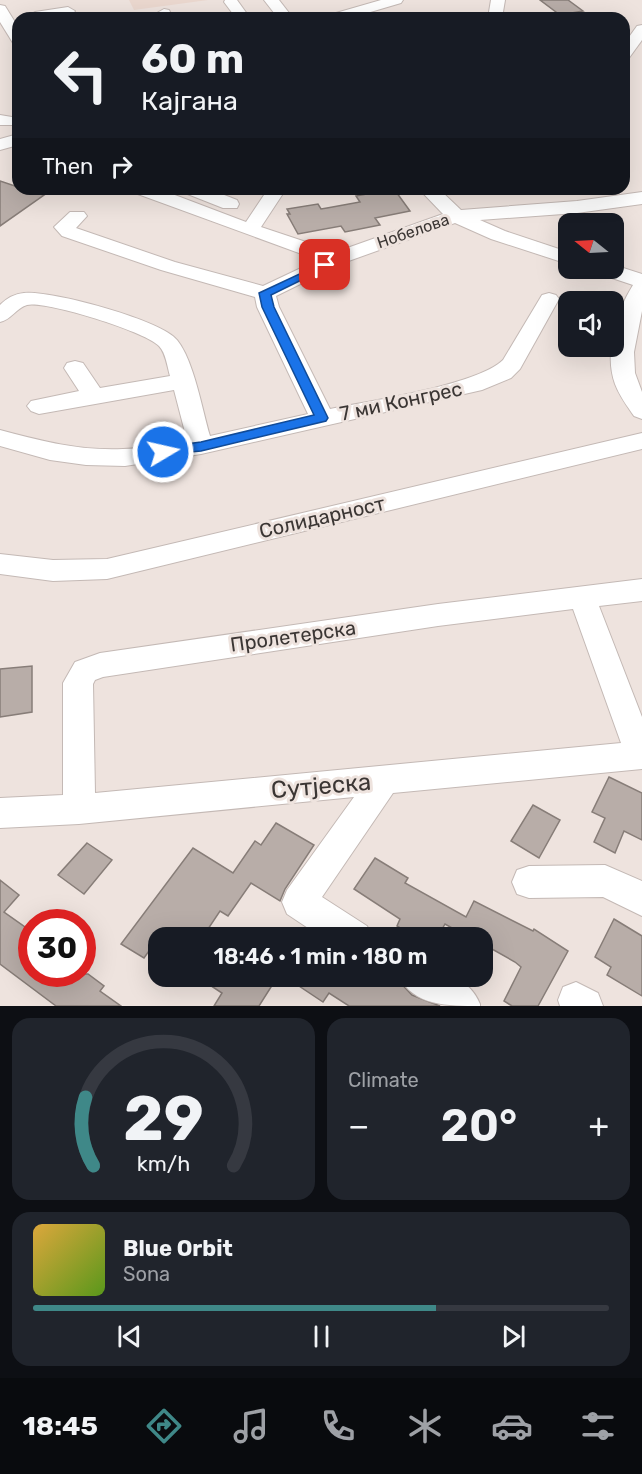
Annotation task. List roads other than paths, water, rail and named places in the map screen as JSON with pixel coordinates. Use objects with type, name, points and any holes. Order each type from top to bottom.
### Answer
[{"type":"street","points":[[271,0],[281,12]]},
{"type":"street","points":[[355,12],[396,0]]},
{"type":"street","points":[[231,2],[238,12]]},
{"type":"street","points":[[0,9],[10,35]]},
{"type":"street","points":[[61,12],[68,11]]},
{"type":"street","points":[[630,46],[642,28]]},
{"type":"street","points":[[162,195],[254,223]]},
{"type":"street","points":[[203,195],[254,223],[336,259]]},
{"type":"street","points":[[254,223],[273,195]]},
{"type":"street","points":[[434,195],[456,216],[498,235],[558,255]]},
{"type":"street","name":"Нобелова","points":[[265,293],[336,259],[456,216],[577,207],[642,198]]},
{"type":"street","points":[[76,216],[64,227],[69,232],[168,266],[265,293],[268,307],[322,418]]},
{"type":"street","points":[[623,279],[637,286],[625,338],[623,373],[628,388],[642,411]]},
{"type":"street","points":[[0,316],[22,299],[36,297],[132,324],[158,334],[169,343],[183,381],[201,446]]},
{"type":"street","name":"7 ми Конгрес","points":[[0,438],[50,452],[86,457],[125,458],[201,446],[491,379],[503,373],[512,364],[549,299]]},
{"type":"street","points":[[75,368],[94,398]]},
{"type":"street","points":[[39,406],[183,381]]},
{"type":"street","name":"Солидарност","points":[[0,564],[33,570],[72,572],[107,568],[642,441]]},
{"type":"street","name":"Пролетерска","points":[[78,809],[78,683],[85,671],[100,665],[438,615],[642,590]]},
{"type":"street","points":[[582,597],[642,755]]},
{"type":"street","name":"Сутјеска","points":[[0,813],[78,809],[642,755]]},
{"type":"street","points":[[337,927],[298,903],[385,779]]},
{"type":"street","points":[[529,882],[604,881],[642,899]]},
{"type":"street","points":[[435,987],[462,1004]]}]
